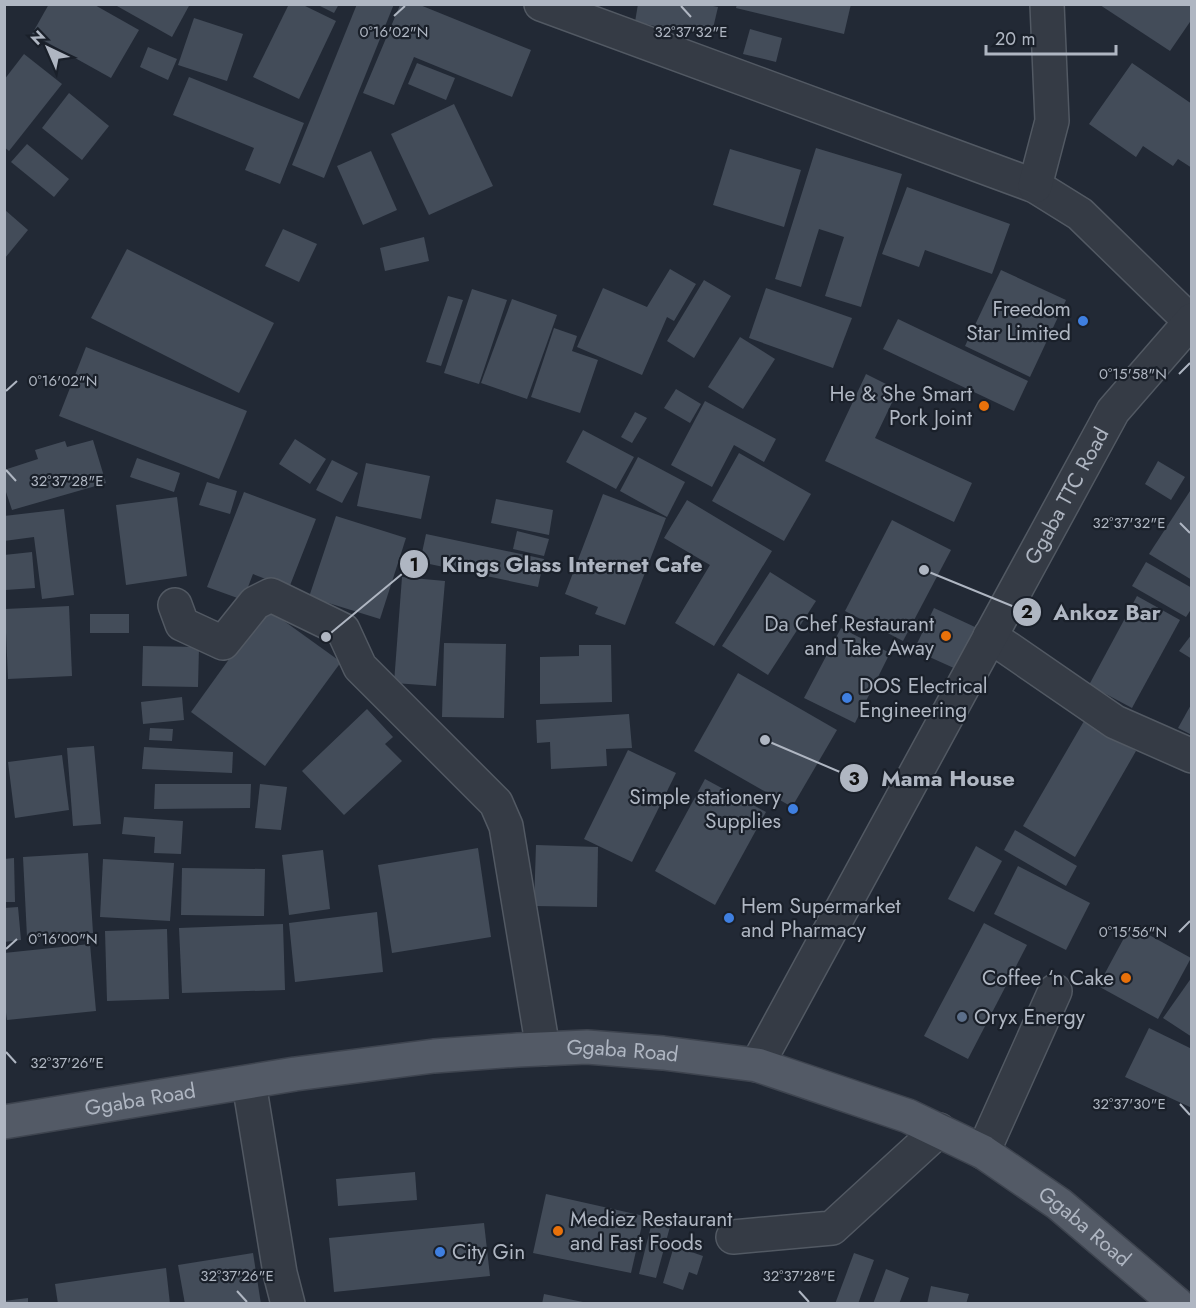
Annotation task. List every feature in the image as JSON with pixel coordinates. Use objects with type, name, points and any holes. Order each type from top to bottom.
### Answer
[{"type":"main road","name":"Ggaba Road","points":[[4,1122],[295,1074],[434,1056],[587,1047],[663,1053],[757,1065],[908,1116],[984,1152],[1059,1204],[1177,1304]]},
{"type":"street","points":[[541,4],[1035,186],[1080,214],[1191,320]]},
{"type":"street","points":[[1035,186],[1052,121],[1047,4]]},
{"type":"street","name":"Ggaba TTC Road","points":[[757,1065],[1113,411],[1191,320]]},
{"type":"street","points":[[175,605],[182,624],[223,643],[255,603],[271,596],[344,630],[360,667],[496,803],[506,826],[543,1049]]},
{"type":"street","points":[[990,636],[1115,722],[1191,756]]},
{"type":"street","points":[[984,1152],[1055,991]]},
{"type":"street","points":[[249,1083],[280,1273],[288,1304]]},
{"type":"street","points":[[733,1238],[832,1228],[939,1130]]},
{"type":"building","points":[[49,4],[93,4],[139,30],[111,78],[32,34]]},
{"type":"building","points":[[118,4],[190,4],[172,37],[117,6]]},
{"type":"building","points":[[289,4],[301,4],[336,21],[299,99],[253,77]]},
{"type":"building","points":[[316,4],[339,4],[334,13]]},
{"type":"building","points":[[357,4],[394,4],[324,178],[292,165]]},
{"type":"building","points":[[638,4],[703,4],[718,7],[711,37],[635,22]]},
{"type":"building","points":[[737,4],[851,4],[844,34],[736,8]]},
{"type":"building","points":[[400,5],[420,5],[531,50],[512,97],[414,57],[394,105],[363,93]]},
{"type":"building","points":[[1100,5],[1188,5],[1192,7],[1192,19],[1170,51]]},
{"type":"building","points":[[194,18],[243,34],[227,81],[178,65]]},
{"type":"building","points":[[750,29],[782,38],[776,62],[743,54]]},
{"type":"building","points":[[148,47],[177,59],[168,80],[140,67]]},
{"type":"building","points":[[24,54],[62,84],[9,151],[4,147],[4,80]]},
{"type":"building","points":[[417,63],[455,78],[446,100],[408,84]]},
{"type":"building","points":[[1132,63],[1192,104],[1192,168],[1178,159],[1173,166],[1143,146],[1136,157],[1089,124]]},
{"type":"building","points":[[189,77],[304,123],[280,184],[245,170],[254,148],[173,115]]},
{"type":"building","points":[[69,93],[109,126],[82,160],[42,128]]},
{"type":"building","points":[[454,104],[493,186],[429,215],[391,134]]},
{"type":"building","points":[[27,144],[69,179],[54,197],[11,162]]},
{"type":"building","points":[[816,148],[902,174],[861,307],[825,296],[844,237],[819,229],[801,287],[775,279]]},
{"type":"building","points":[[730,149],[801,170],[784,227],[713,205]]},
{"type":"building","points":[[371,151],[397,210],[363,225],[337,166]]},
{"type":"building","points":[[907,187],[1010,224],[992,274],[925,250],[919,267],[882,254]]},
{"type":"building","points":[[5,210],[28,230],[5,258]]},
{"type":"building","points":[[283,229],[317,244],[299,282],[265,266]]},
{"type":"building","points":[[424,237],[429,261],[385,271],[380,248]]},
{"type":"building","points":[[127,249],[274,323],[239,393],[91,318]]},
{"type":"building","points":[[670,269],[696,284],[674,321],[667,317],[642,375],[577,347],[603,288],[647,307]]},
{"type":"building","points":[[1001,270],[1066,300],[1030,377],[965,346]]},
{"type":"building","points":[[704,280],[731,296],[694,358],[667,341]]},
{"type":"building","points":[[766,288],[852,318],[833,368],[749,338]]},
{"type":"building","points":[[472,289],[507,300],[479,384],[444,373]]},
{"type":"building","points":[[448,296],[463,300],[441,366],[426,362]]},
{"type":"building","points":[[512,299],[557,315],[527,399],[481,383]]},
{"type":"building","points":[[898,319],[1028,381],[1014,411],[883,349]]},
{"type":"building","points":[[554,328],[577,336],[572,351],[598,360],[580,413],[531,397]]},
{"type":"building","points":[[740,337],[775,359],[743,409],[708,387]]},
{"type":"building","points":[[86,347],[247,411],[219,479],[59,416]]},
{"type":"building","points":[[866,374],[898,390],[875,438],[972,483],[954,522],[825,461]]},
{"type":"building","points":[[676,389],[701,404],[690,423],[664,408]]},
{"type":"building","points":[[705,401],[776,439],[764,462],[734,445],[712,487],[671,465]]},
{"type":"building","points":[[635,412],[647,418],[632,443],[621,437]]},
{"type":"building","points":[[583,430],[634,457],[616,489],[566,462]]},
{"type":"building","points":[[295,439],[326,459],[310,484],[279,464]]},
{"type":"building","points":[[93,440],[106,483],[12,510],[4,486],[4,470],[38,459],[35,450],[65,441],[67,447]]},
{"type":"building","points":[[739,453],[811,494],[784,541],[712,501]]},
{"type":"building","points":[[638,457],[685,482],[667,517],[620,491]]},
{"type":"building","points":[[137,458],[180,473],[174,492],[130,477]]},
{"type":"building","points":[[332,460],[358,473],[342,503],[316,490]]},
{"type":"building","points":[[1158,461],[1185,477],[1171,500],[1145,484]]},
{"type":"building","points":[[366,463],[430,476],[421,519],[357,506]]},
{"type":"building","points":[[207,482],[237,491],[230,514],[199,505]]},
{"type":"building","points":[[1192,488],[1192,580],[1149,554]]},
{"type":"building","points":[[244,492],[316,519],[289,588],[253,574],[243,600],[207,587]]},
{"type":"building","points":[[603,494],[666,518],[625,625],[595,614],[598,607],[565,594]]},
{"type":"building","points":[[177,497],[187,576],[126,585],[116,505]]},
{"type":"building","points":[[496,499],[553,510],[549,535],[491,523]]},
{"type":"building","points":[[687,500],[772,551],[714,646],[675,623],[710,565],[664,538]]},
{"type":"building","points":[[64,509],[74,595],[42,599],[34,537],[4,541],[4,516]]},
{"type":"building","points":[[336,516],[406,538],[380,619],[309,597]]},
{"type":"building","points":[[892,520],[951,550],[903,641],[845,611]]},
{"type":"building","points":[[517,531],[549,539],[544,556],[513,549]]},
{"type":"building","points":[[426,534],[544,559],[538,587],[420,562]]},
{"type":"building","points":[[32,552],[35,588],[5,590],[4,555]]},
{"type":"building","points":[[1146,562],[1192,588],[1192,608],[1186,617],[1132,586]]},
{"type":"building","points":[[770,572],[816,601],[768,675],[722,646]]},
{"type":"building","points":[[402,577],[445,581],[436,686],[394,683]]},
{"type":"building","points":[[1137,596],[1180,620],[1132,708],[1089,685]]},
{"type":"building","points":[[69,606],[72,676],[8,679],[5,609]]},
{"type":"building","points":[[266,608],[341,662],[265,766],[191,712]]},
{"type":"building","points":[[934,608],[975,627],[956,669],[914,650]]},
{"type":"building","points":[[90,614],[129,614],[129,633],[90,633]]},
{"type":"building","points":[[841,628],[890,653],[855,723],[804,698]]},
{"type":"building","points":[[1192,634],[1192,659],[1179,651]]},
{"type":"building","points":[[444,643],[506,644],[504,718],[442,717]]},
{"type":"building","points":[[579,645],[611,645],[612,702],[540,704],[540,657],[579,656]]},
{"type":"building","points":[[143,646],[199,647],[198,687],[142,686]]},
{"type":"building","points":[[738,673],[837,730],[792,807],[694,751]]},
{"type":"building","points":[[182,697],[184,720],[143,724],[141,702]]},
{"type":"building","points":[[1192,703],[1192,735],[1178,728]]},
{"type":"building","points":[[367,709],[393,737],[385,744],[402,761],[344,815],[302,771]]},
{"type":"building","points":[[629,714],[632,748],[606,749],[607,766],[551,769],[550,742],[537,743],[536,720]]},
{"type":"building","points":[[1084,721],[1136,751],[1075,857],[1023,826]]},
{"type":"building","points":[[150,728],[173,729],[172,741],[149,740]]},
{"type":"building","points":[[94,746],[101,824],[73,826],[67,748]]},
{"type":"building","points":[[144,747],[233,752],[232,773],[142,769]]},
{"type":"building","points":[[628,750],[676,773],[632,862],[584,839]]},
{"type":"building","points":[[62,755],[69,810],[15,818],[8,762]]},
{"type":"building","points":[[705,779],[766,812],[715,905],[655,871]]},
{"type":"building","points":[[155,784],[251,784],[250,808],[154,809]]},
{"type":"building","points":[[260,784],[287,787],[281,830],[255,828]]},
{"type":"building","points":[[124,817],[183,821],[181,854],[154,853],[155,837],[122,834]]},
{"type":"building","points":[[1015,830],[1077,866],[1066,886],[1004,850]]},
{"type":"building","points":[[536,845],[598,847],[597,907],[534,906]]},
{"type":"building","points":[[976,846],[1002,861],[974,912],[948,899]]},
{"type":"building","points":[[478,848],[491,937],[392,953],[378,865]]},
{"type":"building","points":[[323,850],[330,909],[289,915],[282,855]]},
{"type":"building","points":[[88,853],[93,933],[27,937],[23,857]]},
{"type":"building","points":[[14,858],[15,902],[4,902],[4,859]]},
{"type":"building","points":[[103,859],[174,863],[170,921],[100,917]]},
{"type":"building","points":[[1018,866],[1090,903],[1066,950],[994,914]]},
{"type":"building","points":[[182,868],[265,869],[264,916],[181,915]]},
{"type":"building","points":[[18,907],[21,940],[4,942],[4,908]]},
{"type":"building","points":[[377,912],[383,972],[295,982],[289,923]]},
{"type":"building","points":[[984,923],[1027,945],[968,1059],[924,1036]]},
{"type":"building","points":[[283,924],[285,990],[182,993],[179,928]]},
{"type":"building","points":[[1131,925],[1191,958],[1158,1019],[1098,986]]},
{"type":"building","points":[[167,929],[169,999],[107,1001],[105,931]]},
{"type":"building","points":[[90,944],[96,1011],[7,1020],[4,998],[4,953]]},
{"type":"building","points":[[1192,977],[1192,1037],[1163,1018]]},
{"type":"building","points":[[1149,1028],[1192,1049],[1192,1108],[1125,1077]]},
{"type":"building","points":[[415,1172],[417,1200],[338,1206],[336,1179]]},
{"type":"building","points":[[546,1194],[644,1216],[631,1273],[533,1253]]},
{"type":"building","points":[[653,1218],[671,1223],[656,1278],[639,1274]]},
{"type":"building","points":[[484,1223],[490,1276],[334,1292],[329,1238]]},
{"type":"building","points":[[674,1246],[703,1256],[697,1275],[689,1272],[683,1290],[663,1283]]},
{"type":"building","points":[[253,1253],[261,1304],[185,1304],[178,1265]]},
{"type":"building","points":[[854,1253],[874,1260],[858,1304],[835,1304]]},
{"type":"building","points":[[166,1268],[170,1304],[58,1304],[55,1284]]},
{"type":"building","points":[[886,1269],[909,1278],[899,1304],[873,1304]]},
{"type":"building","points":[[931,1286],[969,1294],[966,1304],[927,1304]]},
{"type":"building","points":[[544,1294],[583,1302],[583,1304],[542,1304]]},
{"type":"building","points":[[28,1298],[28,1304],[4,1304],[4,1301]]},
{"type":"place","name":"Freedom Star Limited","points":[[1083,321]]},
{"type":"place","name":"He & She Smart Pork Joint","points":[[984,406]]},
{"type":"place","name":"Ankoz Bar","points":[[924,570]]},
{"type":"place","name":"Da Chef Restaurant and Take Away","points":[[946,636]]},
{"type":"place","name":"Kings Glass Internet Cafe","points":[[326,637]]},
{"type":"place","name":"DOS Electrical Engineering","points":[[847,698]]},
{"type":"place","name":"Mama House","points":[[765,740]]},
{"type":"place","name":"Simple stationery Supplies","points":[[793,809]]},
{"type":"place","name":"Hem Supermarket and Pharmacy","points":[[729,918]]},
{"type":"place","name":"Coffee ‘n Cake","points":[[1126,978]]},
{"type":"place","name":"Oryx Energy","points":[[962,1017]]},
{"type":"place","name":"Mediez Restaurant and Fast Foods","points":[[558,1231]]},
{"type":"place","name":"City Gin","points":[[440,1252]]}]
